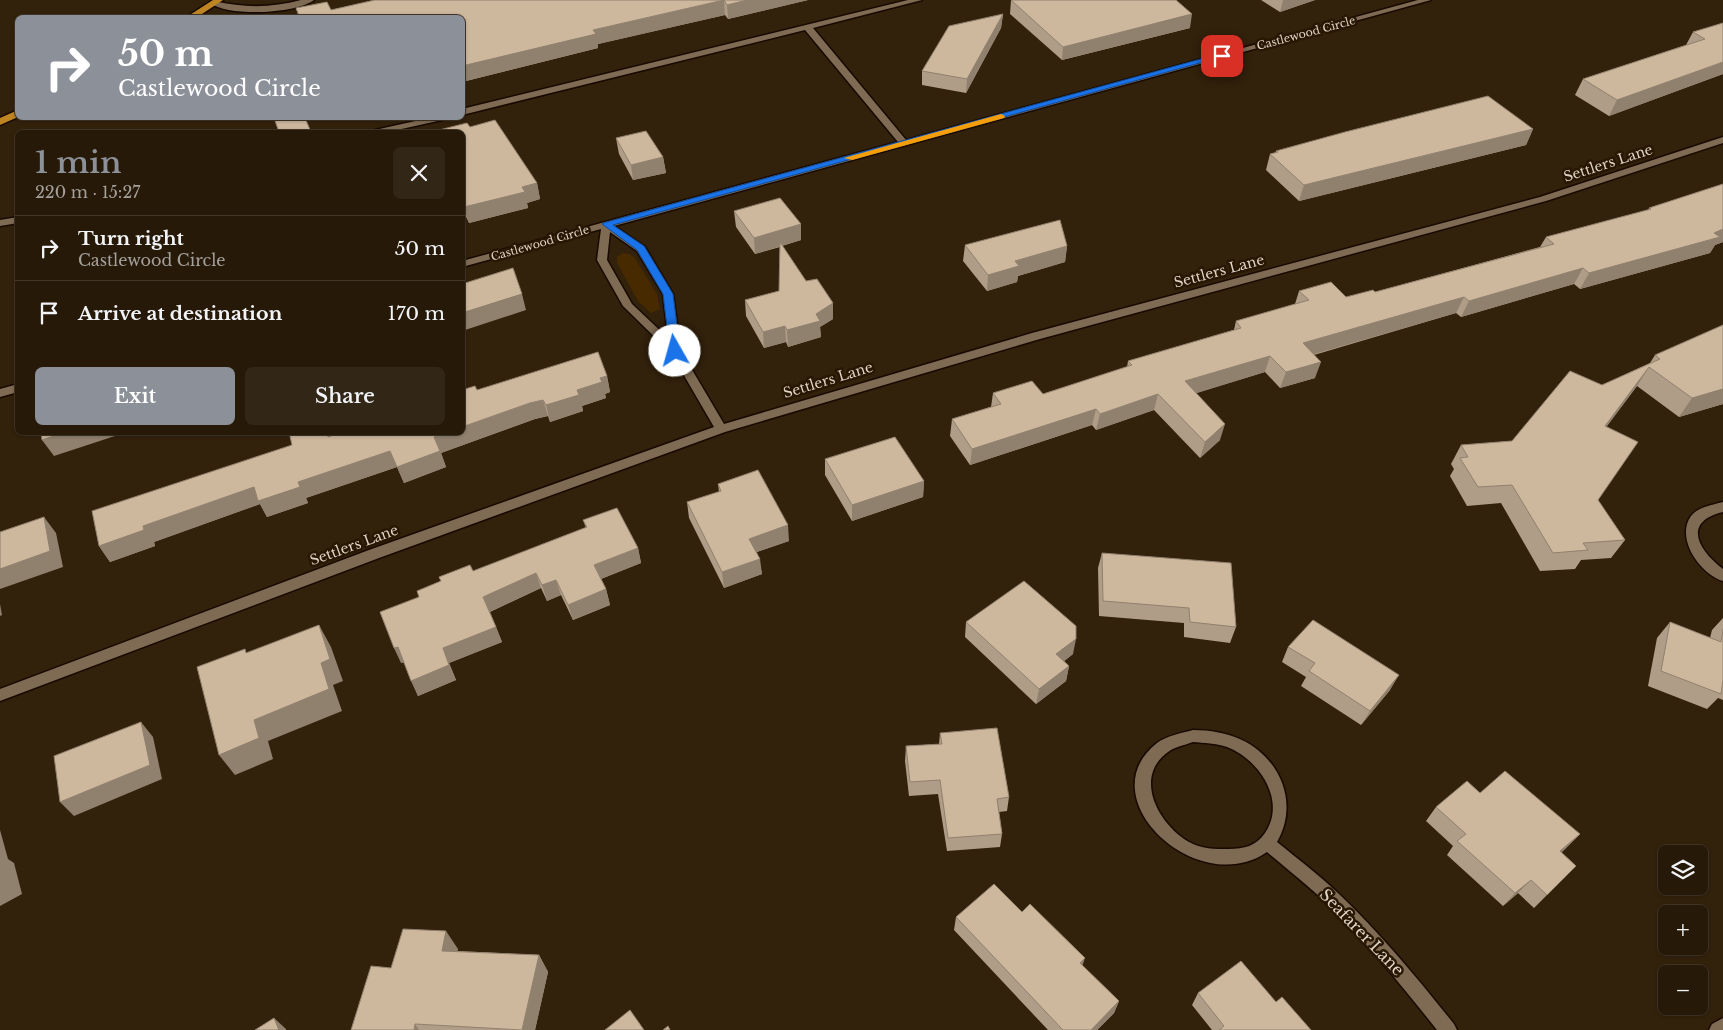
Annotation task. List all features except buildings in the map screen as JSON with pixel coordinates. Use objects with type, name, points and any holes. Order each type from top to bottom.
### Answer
[{"type":"main road","points":[[194,15],[216,2]]},
{"type":"main road","points":[[0,122],[15,114]]},
{"type":"street","points":[[216,2],[239,10],[256,11],[275,9],[310,0]]},
{"type":"street","points":[[465,111],[918,0]]},
{"type":"street","name":"Castlewood Circle","points":[[465,263],[1427,0]]},
{"type":"street","points":[[807,27],[904,143]]},
{"type":"street","points":[[387,130],[430,120]]},
{"type":"street","name":"Settlers Lane","points":[[0,695],[374,554],[721,429],[1036,336],[1543,199],[1723,140]]},
{"type":"street","points":[[0,223],[15,220]]},
{"type":"street","points":[[675,351],[668,294],[640,248],[606,224],[602,260],[628,306],[675,351],[721,429]]},
{"type":"street","points":[[0,393],[15,389]]},
{"type":"street","points":[[1723,507],[1705,511],[1698,516],[1691,529],[1694,547],[1723,576]]},
{"type":"street","points":[[1206,736],[1231,742],[1255,756],[1272,777],[1280,800],[1279,824],[1267,843],[1257,851],[1219,859],[1204,856],[1177,844],[1156,824],[1144,801],[1143,777],[1152,756],[1170,742],[1181,738],[1206,736]]},
{"type":"street","name":"Seafarer Lane","points":[[1267,843],[1333,899],[1370,936],[1409,980],[1448,1030]]},
{"type":"street","points":[[1718,1030],[1723,1026]]},
{"type":"shaded area","points":[[623,253],[630,254],[635,258],[657,294],[660,309],[651,313],[638,301],[617,263],[617,257]]},
{"type":"slow traffic","points":[[849,158],[1001,116]]},
{"type":"route","points":[[675,351],[668,294],[640,248],[606,224],[1222,56]]}]
